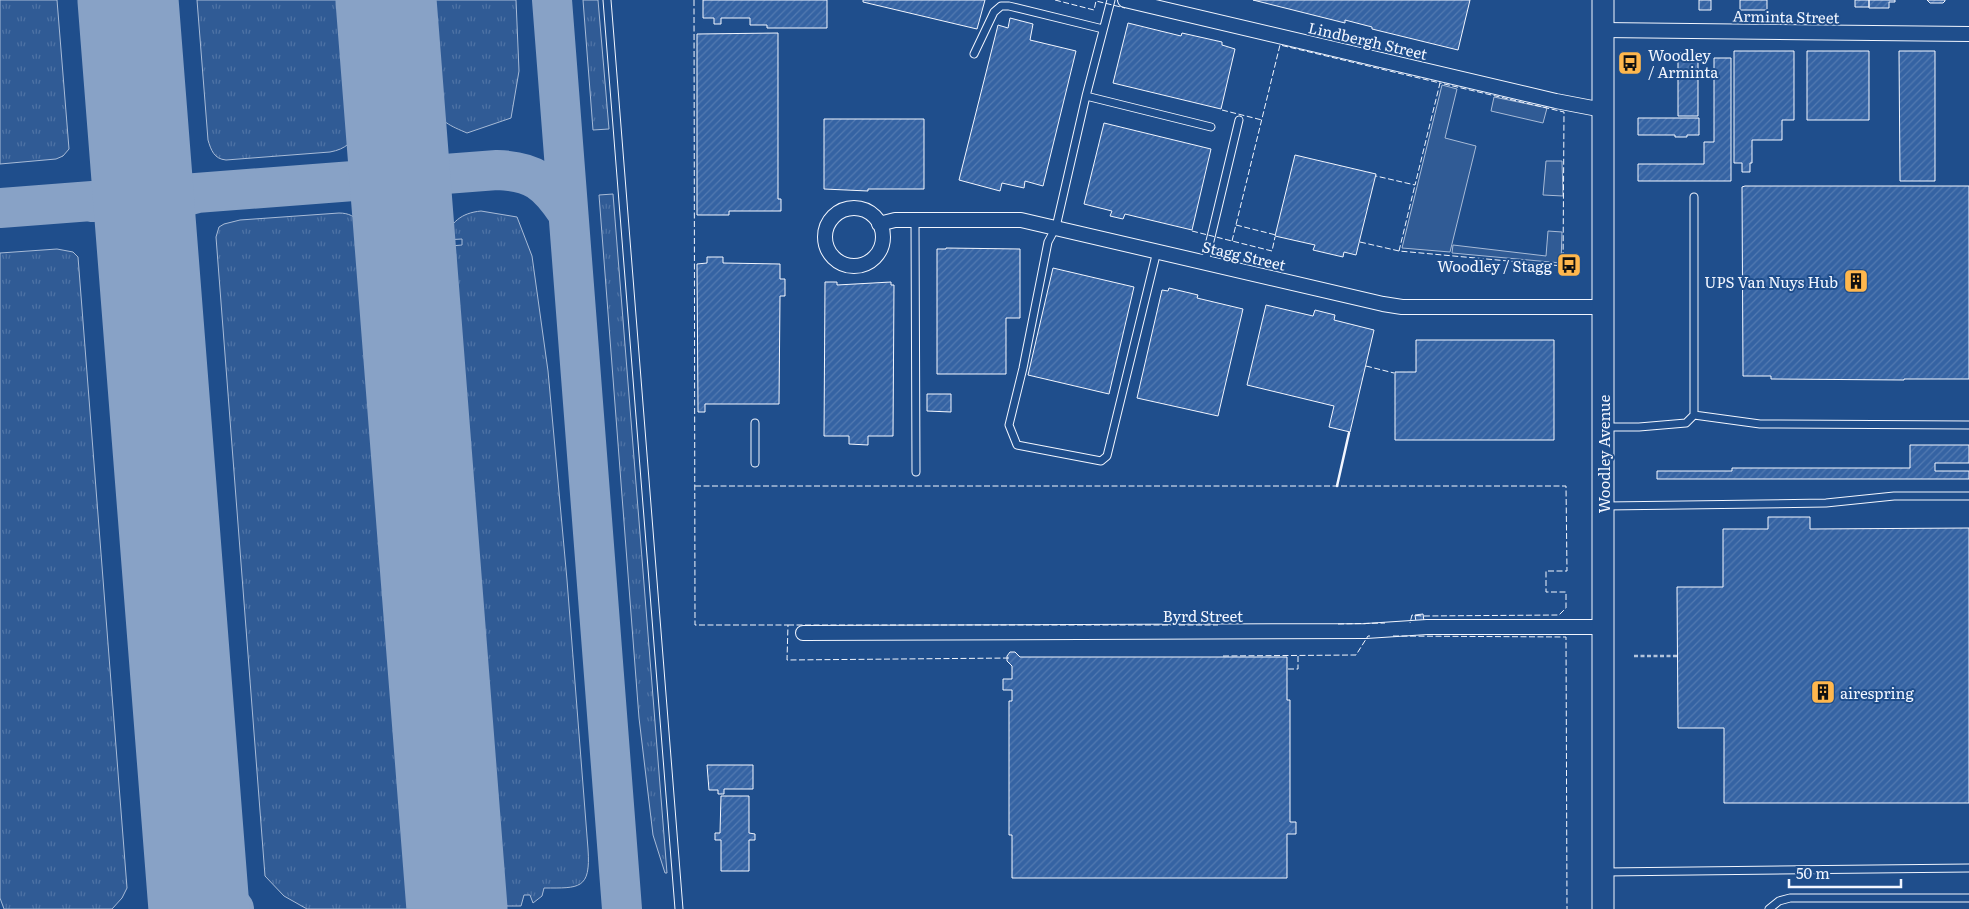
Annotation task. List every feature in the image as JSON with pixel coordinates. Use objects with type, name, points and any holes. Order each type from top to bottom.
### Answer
[{"type":"main road","name":"Woodley Avenue","points":[[1603,0],[1603,909]]},
{"type":"street","name":"Lindbergh Street","points":[[1125,0],[1556,102],[1603,110]]},
{"type":"street","name":"Arminta Street","points":[[1603,30],[1969,34]]},
{"type":"street","points":[[862,209],[871,214],[879,224],[883,238],[881,248],[876,256],[868,262],[860,265],[841,263],[833,257],[828,249],[825,240],[829,222],[844,210],[862,209]]},
{"type":"street","name":"Stagg Street","points":[[879,224],[895,220],[1021,220],[1402,307],[1603,307]]},
{"type":"street","name":"Byrd Street","points":[[803,633],[1366,631],[1427,627],[1603,627]]},
{"type":"lane","points":[[607,0],[680,909]]},
{"type":"lane","points":[[1111,0],[1086,96],[1056,227],[1048,242],[1023,368],[1008,425],[1017,444],[1101,460],[1106,456],[1157,251]]},
{"type":"lane","points":[[974,54],[994,12],[1001,6],[1009,6],[1103,29]]},
{"type":"lane","points":[[1086,96],[1211,128]]},
{"type":"lane","points":[[1204,262],[1239,120]]},
{"type":"lane","points":[[1603,427],[1639,427],[1686,422],[1694,415],[1694,197]]},
{"type":"lane","points":[[915,220],[916,472]]},
{"type":"lane","points":[[1694,415],[1760,424],[1969,425]]},
{"type":"lane","points":[[755,423],[755,463]]},
{"type":"lane","points":[[1603,506],[1826,503],[1894,496],[1969,496]]},
{"type":"lane","points":[[1603,872],[1969,868]]},
{"type":"lane","points":[[1769,909],[1779,901],[1790,898],[1969,898]]},
{"type":"path","points":[[1634,656],[1678,656]]},
{"type":"green space","points":[[0,0],[57,0],[69,149],[63,156],[56,159],[0,164]]},
{"type":"green space","points":[[197,0],[351,0],[360,125],[357,126],[354,136],[348,144],[341,149],[330,152],[226,160],[216,156],[208,140]]},
{"type":"green space","points":[[419,0],[516,0],[519,71],[511,118],[467,133],[446,123],[433,104],[428,104]]},
{"type":"green space","points":[[583,0],[598,0],[609,129],[593,130]]},
{"type":"green space","points":[[613,194],[667,873],[665,873],[653,835],[639,718],[599,195]]},
{"type":"green space","points":[[481,211],[517,217],[532,256],[548,371],[567,580],[588,849],[587,872],[585,879],[580,884],[566,888],[544,888],[542,896],[533,903],[530,895],[524,895],[521,906],[507,906],[499,889],[491,888],[439,247],[462,245],[462,239],[444,240],[450,228],[462,216]]},
{"type":"green space","points":[[339,213],[351,216],[360,223],[370,244],[422,909],[307,909],[284,896],[265,876],[216,237],[219,227],[240,220]]},
{"type":"green space","points":[[57,249],[73,252],[78,257],[127,888],[122,898],[112,909],[4,909],[0,898],[0,253]]},
{"type":"shaded area","points":[[1442,85],[1457,89],[1445,138],[1476,146],[1450,252],[1402,248]]},
{"type":"shaded area","points":[[1494,97],[1547,108],[1543,123],[1491,111]]},
{"type":"shaded area","points":[[1546,161],[1562,161],[1563,196],[1543,195]]},
{"type":"shaded area","points":[[1548,231],[1562,232],[1561,263],[1452,253],[1453,245],[1546,256]]},
{"type":"building","points":[[703,0],[827,0],[827,28],[767,28],[767,25],[750,25],[750,18],[721,18],[721,24],[714,24],[714,18],[703,18]]},
{"type":"building","points":[[863,0],[985,0],[977,29],[863,2]]},
{"type":"building","points":[[1253,0],[1470,0],[1458,50],[1372,29],[1372,27],[1345,20],[1345,23]]},
{"type":"building","points":[[1699,0],[1711,0],[1711,10],[1699,10]]},
{"type":"building","points":[[1740,0],[1767,0],[1767,10],[1740,10]]},
{"type":"building","points":[[1855,0],[1869,0],[1869,7],[1855,7]]},
{"type":"building","points":[[1869,0],[1895,0],[1895,2],[1889,2],[1889,8],[1869,8]]},
{"type":"building","points":[[1927,0],[1945,1],[1943,3],[1930,3]]},
{"type":"building","points":[[1010,18],[1033,24],[1030,40],[1076,51],[1043,186],[1025,181],[1024,188],[1002,183],[1000,191],[959,180],[998,25],[1008,28]]},
{"type":"building","points":[[1128,23],[1181,36],[1182,33],[1222,42],[1222,45],[1235,49],[1221,109],[1113,83]]},
{"type":"building","points":[[778,33],[778,199],[781,199],[781,211],[729,211],[729,215],[697,215],[697,34]]},
{"type":"building","points":[[1734,51],[1794,51],[1794,120],[1782,120],[1782,140],[1752,140],[1750,172],[1742,172],[1742,163],[1734,163]]},
{"type":"building","points":[[1807,51],[1869,51],[1869,120],[1807,120]]},
{"type":"building","points":[[1899,51],[1935,51],[1935,181],[1900,181]]},
{"type":"building","points":[[1678,53],[1698,53],[1698,116],[1678,116]]},
{"type":"building","points":[[1714,58],[1731,58],[1731,181],[1638,181],[1638,164],[1704,164],[1704,142],[1714,142]]},
{"type":"building","points":[[1638,118],[1699,118],[1699,135],[1675,137],[1675,135],[1638,135]]},
{"type":"building","points":[[824,119],[924,119],[924,189],[868,189],[868,191],[824,189]]},
{"type":"building","points":[[1104,123],[1211,149],[1192,230],[1125,214],[1123,219],[1110,216],[1112,211],[1084,204]]},
{"type":"building","points":[[1295,155],[1376,174],[1356,255],[1344,252],[1343,257],[1313,250],[1315,245],[1275,236]]},
{"type":"building","name":"UPS Van Nuys Hub","points":[[1969,186],[1969,379],[1771,379],[1771,376],[1743,376],[1742,187]]},
{"type":"building","points":[[937,249],[1020,249],[1020,318],[1006,318],[1006,374],[937,374]]},
{"type":"building","points":[[707,257],[723,257],[723,263],[780,264],[780,279],[785,279],[785,296],[780,296],[779,404],[705,404],[705,412],[698,412],[697,264],[707,263]]},
{"type":"building","points":[[1053,268],[1134,287],[1109,394],[1028,375]]},
{"type":"building","points":[[825,282],[837,282],[837,285],[891,282],[891,285],[894,285],[893,436],[868,436],[868,445],[849,444],[849,436],[824,436]]},
{"type":"building","points":[[1169,288],[1198,295],[1197,298],[1243,309],[1218,416],[1137,398],[1162,290],[1168,291]]},
{"type":"building","points":[[1266,305],[1313,316],[1315,310],[1335,315],[1334,320],[1374,330],[1350,432],[1329,427],[1334,406],[1247,385]]},
{"type":"building","points":[[1416,340],[1554,340],[1554,440],[1395,440],[1395,372],[1416,372]]},
{"type":"building","points":[[927,394],[951,394],[951,412],[927,411]]},
{"type":"building","points":[[1910,445],[1969,445],[1969,463],[1935,463],[1935,471],[1969,471],[1969,479],[1657,479],[1657,471],[1732,471],[1732,468],[1910,468]]},
{"type":"building","name":"airespring","points":[[1768,517],[1810,517],[1810,529],[1969,528],[1969,803],[1724,803],[1724,728],[1678,728],[1677,587],[1723,587],[1723,529],[1768,529]]},
{"type":"building","points":[[1423,614],[1424,621],[1416,622],[1415,615]]},
{"type":"building","points":[[1010,652],[1015,652],[1020,657],[1287,657],[1287,700],[1290,700],[1290,822],[1296,822],[1296,834],[1287,834],[1287,878],[1012,878],[1012,835],[1009,835],[1009,701],[1012,701],[1012,690],[1003,690],[1003,679],[1012,679],[1012,666],[1007,661],[1007,656]]},
{"type":"building","points":[[707,765],[753,765],[753,789],[724,789],[724,794],[718,794],[718,790],[709,790]]},
{"type":"building","points":[[721,796],[749,796],[749,833],[755,834],[755,840],[749,840],[749,871],[721,871],[721,840],[715,840],[715,833],[720,833]]},
{"type":"taxiway","points":[[552,0],[622,909]]},
{"type":"taxiway","points":[[397,133],[401,149],[411,166],[433,174]]},
{"type":"taxiway","points":[[92,202],[115,193],[128,179],[136,160],[139,137]]},
{"type":"taxiway","points":[[0,208],[497,170],[520,173],[538,180],[553,193],[567,212]]},
{"type":"taxiway","points":[[363,180],[380,183],[391,190],[398,201],[403,218]]},
{"type":"taxiway","points":[[147,249],[152,228],[160,213],[173,201],[194,194]]},
{"type":"taxiway","points":[[191,798],[198,844],[207,873],[214,886],[234,909]]},
{"type":"taxiway","points":[[169,909],[186,871],[190,830]]},
{"type":"taxiway","points":[[453,866],[458,892],[465,909]]},
{"type":"runway","points":[[128,0],[199,909]]},
{"type":"runway","points":[[386,0],[457,909]]},
{"type":"fence","points":[[694,0],[695,625],[788,625],[787,660],[1011,658]]},
{"type":"fence","points":[[1055,0],[1094,10],[1096,1],[1125,8]]},
{"type":"fence","points":[[1232,241],[1280,45],[1440,83],[1415,185],[1376,176]]},
{"type":"fence","points":[[1360,242],[1399,251],[1563,266],[1564,112],[1440,83]]},
{"type":"fence","points":[[1222,110],[1262,120]]},
{"type":"fence","points":[[1399,251],[1415,185]]},
{"type":"fence","points":[[1236,225],[1276,235]]},
{"type":"fence","points":[[1192,231],[1272,251],[1275,237]]},
{"type":"fence","points":[[1366,366],[1394,373]]},
{"type":"fence","points":[[695,486],[1566,486],[1567,571],[1546,571],[1546,592],[1566,592],[1566,608],[1559,615],[1412,615],[1410,623]]},
{"type":"fence","points":[[1338,624],[1385,623]]},
{"type":"fence","points":[[788,625],[1218,625]]},
{"type":"fence","points":[[1223,656],[1356,655],[1368,636],[1370,636]]},
{"type":"fence","points":[[1393,636],[1566,637],[1567,909]]},
{"type":"fence","points":[[1288,669],[1298,669],[1298,655]]},
{"type":"wall","points":[[1337,486],[1349,433]]},
{"type":"place","name":"Woodley / Arminta","points":[[1630,63]]},
{"type":"place","name":"Woodley / Stagg","points":[[1569,265]]},
{"type":"place","name":"UPS Van Nuys Hub","points":[[1856,281]]},
{"type":"place","name":"airespring","points":[[1823,692]]}]
